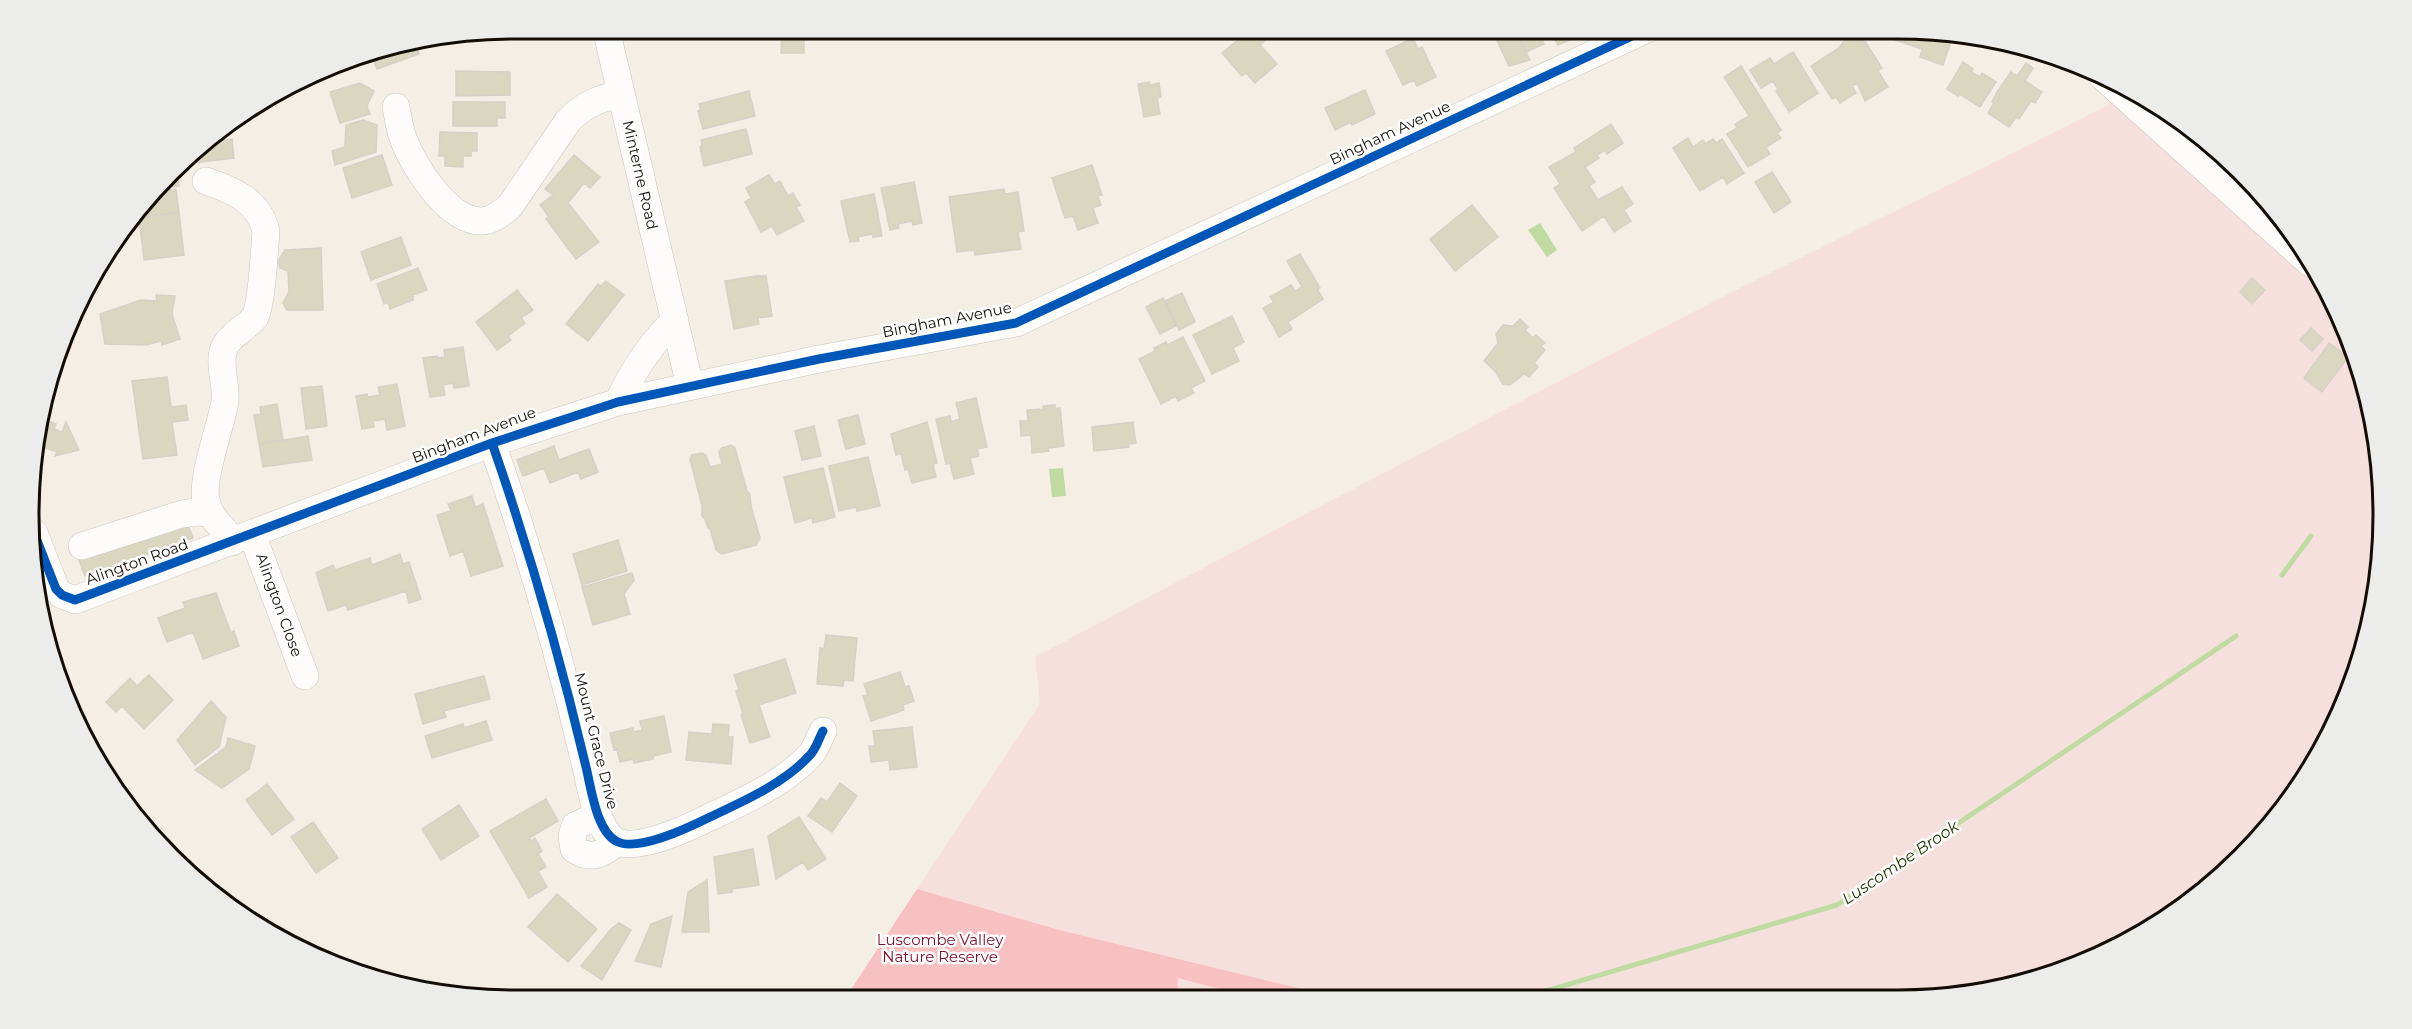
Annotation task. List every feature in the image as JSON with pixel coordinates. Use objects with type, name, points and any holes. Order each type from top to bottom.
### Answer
[{"type":"street","name":"Minterne Road","points":[[608,39],[690,386]]},
{"type":"street","name":"Bingham Avenue","points":[[242,538],[492,443],[618,402],[819,358],[1017,323],[1624,39]]},
{"type":"street","points":[[396,107],[402,136],[413,161],[430,186],[446,204],[465,217],[482,221],[497,216],[510,206],[568,121],[578,111],[598,99],[621,94]]},
{"type":"street","points":[[2127,99],[2288,244]]},
{"type":"street","points":[[206,181],[231,189],[246,200],[263,220],[266,231],[256,316],[225,347],[222,358],[225,399],[207,478],[205,497],[214,522],[228,533],[242,538]]},
{"type":"street","points":[[618,402],[625,387],[660,333],[675,321]]},
{"type":"street","name":"Mount Grace Drive","points":[[492,443],[565,679],[598,815],[609,837],[625,844],[643,842],[670,835],[734,806],[798,767],[812,753],[823,731]]},
{"type":"street","points":[[82,546],[182,514],[209,513]]},
{"type":"street","name":"Alington Road","points":[[40,549],[56,589],[62,596],[75,600],[242,538]]},
{"type":"street","name":"Alington Close","points":[[242,538],[305,676]]},
{"type":"street","name":"Mount Grace Drive","points":[[598,815],[575,826],[572,836],[574,849],[584,855],[595,856],[618,842]]},
{"type":"green space","points":[[2118,93],[2162,119],[2187,137],[2234,178],[2275,225],[2293,250],[2324,304],[2348,362],[2364,422],[2372,483],[2372,546],[2364,607],[2348,667],[2324,725],[2293,779],[2255,828],[2211,872],[2162,910],[2108,941],[2050,965],[1990,981],[1929,989],[851,990],[1040,703],[1035,657],[1789,263],[2108,105]]},
{"type":"green space","name":"Luscombe Valley Nature Reserve","points":[[917,889],[1059,930],[1306,990],[1224,990],[1178,978],[1177,990],[851,990]]},
{"type":"shaded area","points":[[1540,223],[1557,250],[1547,257],[1528,230]]},
{"type":"shaded area","points":[[1063,468],[1066,496],[1052,497],[1049,469]]},
{"type":"building","points":[[782,39],[804,39],[804,53],[781,53]]},
{"type":"building","points":[[1239,39],[1267,39],[1260,45],[1277,64],[1255,83],[1246,73],[1242,76],[1222,53]]},
{"type":"building","points":[[1413,39],[1418,49],[1422,47],[1436,77],[1417,86],[1414,80],[1403,85],[1386,51]]},
{"type":"building","points":[[1496,39],[1520,39],[1530,60],[1509,66]]},
{"type":"building","points":[[1520,39],[1542,39],[1544,44],[1526,52]]},
{"type":"building","points":[[1555,39],[1570,40],[1558,45]]},
{"type":"building","points":[[1845,39],[1864,39],[1882,68],[1878,71],[1888,87],[1865,101],[1857,83],[1852,86],[1856,93],[1840,103],[1836,97],[1832,99],[1811,66],[1839,48]]},
{"type":"building","points":[[1892,39],[1951,42],[1943,65],[1920,57],[1922,49]]},
{"type":"building","points":[[417,49],[419,54],[377,69],[373,60]]},
{"type":"building","points":[[1793,52],[1818,93],[1789,112],[1776,91],[1778,89],[1773,81],[1761,88],[1750,70],[1770,58],[1774,64]]},
{"type":"building","points":[[1963,62],[1973,69],[1971,72],[1980,77],[1982,73],[1996,82],[1980,107],[1960,94],[1958,96],[1947,89]]},
{"type":"building","points":[[2026,63],[2033,68],[2025,81],[2042,92],[2035,103],[2031,101],[2019,119],[2016,117],[2009,127],[1988,113],[1997,92],[2011,72],[2017,76]]},
{"type":"building","points":[[1741,66],[1781,130],[1777,133],[1781,138],[1766,147],[1770,154],[1748,167],[1727,134],[1737,128],[1735,124],[1749,116],[1724,77]]},
{"type":"building","points":[[456,71],[510,72],[510,95],[456,96]]},
{"type":"building","points":[[1149,82],[1150,85],[1159,83],[1161,97],[1157,98],[1160,114],[1144,117],[1138,84]]},
{"type":"building","points":[[360,83],[374,91],[367,106],[370,114],[340,123],[330,92]]},
{"type":"building","points":[[1365,90],[1375,114],[1335,130],[1325,108]]},
{"type":"building","points":[[749,91],[755,116],[703,129],[698,111],[701,110],[699,104]]},
{"type":"building","points":[[453,102],[505,102],[505,118],[497,118],[497,126],[453,126]]},
{"type":"building","points":[[363,120],[377,125],[376,152],[335,165],[332,151],[345,147],[346,125]]},
{"type":"building","points":[[1611,124],[1623,143],[1607,154],[1605,150],[1597,155],[1599,158],[1585,167],[1595,182],[1589,186],[1598,200],[1622,187],[1633,204],[1624,210],[1631,221],[1614,232],[1604,216],[1582,231],[1554,188],[1560,184],[1549,167],[1576,152],[1574,148]]},
{"type":"building","points":[[746,129],[752,154],[704,166],[701,140]]},
{"type":"building","points":[[440,132],[477,133],[477,151],[471,151],[471,156],[463,156],[463,167],[445,166],[445,156],[439,156]]},
{"type":"building","points":[[1688,138],[1693,147],[1703,140],[1705,144],[1713,139],[1716,143],[1722,139],[1744,173],[1727,184],[1723,177],[1700,191],[1673,148]]},
{"type":"building","points":[[232,139],[234,158],[195,163],[201,157],[221,141]]},
{"type":"building","points":[[382,155],[392,185],[352,198],[343,168]]},
{"type":"building","points":[[574,155],[600,177],[590,188],[584,183],[568,203],[599,242],[576,259],[546,219],[549,217],[540,205],[553,195],[545,189]]},
{"type":"building","points":[[1092,165],[1102,195],[1098,196],[1101,205],[1093,208],[1098,223],[1078,230],[1073,216],[1065,218],[1052,178]]},
{"type":"building","points":[[1772,172],[1791,202],[1774,213],[1755,182]]},
{"type":"building","points":[[769,175],[775,184],[780,181],[788,196],[793,193],[800,205],[796,207],[804,221],[777,235],[772,226],[761,232],[745,202],[751,198],[746,188]]},
{"type":"building","points":[[178,178],[179,186],[170,187]]},
{"type":"building","points":[[914,182],[922,223],[913,225],[912,221],[898,224],[899,228],[890,230],[881,188]]},
{"type":"building","points":[[176,189],[179,212],[143,217],[157,201],[167,190]]},
{"type":"building","points":[[1004,189],[1005,194],[1018,192],[1024,231],[1018,232],[1021,249],[975,255],[974,250],[957,252],[949,197]]},
{"type":"building","points":[[874,194],[882,236],[873,237],[872,234],[858,237],[859,241],[850,242],[841,201]]},
{"type":"building","points":[[1472,205],[1498,237],[1455,271],[1430,239]]},
{"type":"building","points":[[179,212],[184,255],[144,260],[139,222],[143,217]]},
{"type":"building","points":[[401,237],[411,265],[371,280],[361,252]]},
{"type":"building","points":[[321,248],[323,310],[287,310],[283,303],[289,292],[288,271],[280,268],[278,261],[285,250]]},
{"type":"building","points":[[1300,254],[1320,288],[1318,290],[1323,299],[1288,322],[1292,329],[1279,337],[1263,308],[1274,302],[1270,297],[1291,285],[1295,291],[1302,287],[1287,261]]},
{"type":"building","points":[[418,268],[427,290],[413,295],[413,300],[390,309],[388,302],[384,304],[377,284]]},
{"type":"building","points":[[766,276],[772,316],[758,318],[759,324],[734,329],[725,281]]},
{"type":"building","points":[[2252,278],[2265,290],[2252,304],[2240,292]]},
{"type":"building","points":[[606,281],[624,295],[588,341],[566,324],[598,284],[601,286]]},
{"type":"building","points":[[517,290],[533,310],[521,318],[525,323],[508,336],[511,340],[497,350],[476,322]]},
{"type":"building","points":[[1182,293],[1195,322],[1179,330],[1165,301]]},
{"type":"building","points":[[156,295],[175,296],[172,314],[180,339],[162,345],[161,341],[146,345],[105,344],[100,314],[141,300],[157,301]]},
{"type":"building","points":[[1163,298],[1176,326],[1160,334],[1146,307]]},
{"type":"building","points":[[1232,316],[1244,342],[1233,348],[1239,361],[1212,374],[1193,335]]},
{"type":"building","points":[[1520,319],[1528,327],[1525,330],[1533,338],[1536,335],[1545,343],[1541,346],[1545,350],[1534,363],[1538,367],[1529,377],[1524,374],[1510,385],[1503,384],[1495,371],[1484,361],[1498,343],[1496,334],[1503,325],[1513,326]]},
{"type":"building","points":[[2311,328],[2323,339],[2312,351],[2300,340]]},
{"type":"building","points":[[1183,337],[1205,381],[1191,388],[1194,393],[1178,401],[1176,396],[1161,404],[1139,359],[1166,342],[1167,345]]},
{"type":"building","points":[[2329,343],[2345,355],[2347,359],[2322,392],[2304,378]]},
{"type":"building","points":[[463,347],[469,386],[454,388],[453,383],[443,385],[445,395],[430,397],[423,358],[445,357],[444,350]]},
{"type":"building","points":[[167,377],[171,407],[186,405],[188,420],[172,422],[177,455],[143,459],[132,381]]},
{"type":"building","points":[[397,384],[405,426],[387,430],[385,419],[373,421],[374,427],[362,429],[356,396],[380,395],[378,387]]},
{"type":"building","points":[[322,386],[327,426],[306,429],[301,388]]},
{"type":"building","points":[[976,398],[987,447],[977,449],[979,456],[970,458],[974,474],[954,479],[950,463],[946,464],[936,419],[950,416],[951,422],[960,419],[956,403]]},
{"type":"building","points":[[277,404],[283,440],[259,444],[254,415],[261,414],[260,407]]},
{"type":"building","points":[[1055,405],[1055,409],[1060,408],[1064,446],[1032,453],[1031,435],[1021,436],[1020,421],[1028,421],[1027,410],[1044,409],[1043,406]]},
{"type":"building","points":[[858,415],[865,444],[846,449],[838,420]]},
{"type":"building","points":[[48,421],[56,424],[54,429],[62,432],[66,422],[79,450],[55,456],[57,452],[44,447]]},
{"type":"building","points":[[927,422],[937,463],[933,464],[936,477],[912,483],[908,469],[905,470],[901,454],[896,455],[891,434]]},
{"type":"building","points":[[1133,422],[1136,443],[1128,444],[1129,447],[1094,451],[1092,427]]},
{"type":"building","points":[[814,426],[821,456],[802,460],[795,431]]},
{"type":"building","points":[[308,436],[312,460],[263,467],[259,444]]},
{"type":"building","points":[[731,445],[735,448],[747,491],[750,494],[760,538],[756,545],[722,554],[716,550],[710,528],[702,516],[702,506],[690,459],[692,455],[702,453],[706,455],[710,467],[722,464],[719,452],[722,448]]},
{"type":"building","points":[[554,446],[559,460],[589,449],[598,472],[581,479],[578,472],[550,483],[544,468],[523,476],[517,460]]},
{"type":"building","points":[[868,457],[880,506],[857,511],[856,507],[839,511],[829,466]]},
{"type":"building","points":[[823,468],[835,517],[813,523],[812,518],[795,523],[784,477]]},
{"type":"building","points":[[472,496],[475,507],[483,504],[503,566],[471,576],[463,551],[450,556],[437,515],[451,511],[448,504]]},
{"type":"building","points":[[186,520],[193,538],[85,576],[78,558]]},
{"type":"building","points":[[618,540],[627,571],[582,585],[573,554]]},
{"type":"building","points":[[400,554],[403,564],[409,562],[421,599],[409,603],[406,591],[348,610],[346,605],[328,611],[316,573],[333,565],[335,570],[370,558],[372,565]]},
{"type":"building","points":[[632,573],[634,580],[624,594],[630,614],[593,625],[582,587]]},
{"type":"building","points":[[216,593],[231,633],[234,631],[239,646],[203,659],[193,632],[167,642],[158,618],[185,608],[183,602]]},
{"type":"building","points":[[826,635],[857,638],[853,681],[844,680],[843,686],[817,684],[820,648],[824,649]]},
{"type":"building","points":[[785,659],[796,693],[759,705],[770,737],[750,743],[741,715],[743,714],[736,691],[739,690],[734,675]]},
{"type":"building","points":[[900,672],[905,687],[909,686],[914,701],[903,705],[904,710],[871,721],[863,696],[868,695],[864,684]]},
{"type":"building","points":[[149,675],[173,700],[144,729],[122,706],[116,712],[106,702],[130,678],[137,686]]},
{"type":"building","points":[[484,676],[490,699],[444,711],[446,717],[423,724],[415,694]]},
{"type":"building","points":[[211,701],[226,717],[219,747],[195,765],[177,740]]},
{"type":"building","points":[[664,716],[671,752],[634,763],[633,759],[620,762],[610,733],[633,728],[634,732],[642,730],[640,721]]},
{"type":"building","points":[[486,721],[492,740],[432,758],[425,736],[463,724],[464,728]]},
{"type":"building","points":[[713,724],[729,725],[728,737],[733,737],[731,764],[686,760],[689,732],[712,734]]},
{"type":"building","points":[[912,727],[917,767],[890,770],[889,760],[871,762],[869,746],[875,746],[873,731]]},
{"type":"building","points":[[228,738],[255,746],[249,769],[222,788],[195,770],[226,747]]},
{"type":"building","points":[[840,783],[857,796],[832,832],[808,816],[821,798],[827,802]]},
{"type":"building","points":[[267,784],[294,819],[272,835],[246,800]]},
{"type":"building","points":[[546,799],[558,821],[529,838],[531,841],[535,838],[542,851],[538,854],[546,867],[538,871],[547,887],[529,898],[490,831]]},
{"type":"building","points":[[459,805],[479,836],[441,860],[422,829]]},
{"type":"building","points":[[799,817],[826,859],[808,870],[803,862],[776,879],[768,836]]},
{"type":"building","points":[[313,822],[338,858],[316,873],[291,837]]},
{"type":"building","points":[[753,849],[759,885],[732,889],[732,892],[718,894],[714,857]]},
{"type":"building","points":[[707,880],[709,932],[682,932],[688,892]]},
{"type":"building","points":[[557,894],[597,929],[568,962],[528,927]]},
{"type":"building","points":[[672,916],[661,967],[635,961],[651,924]]},
{"type":"building","points":[[619,923],[631,930],[602,980],[581,966],[611,929]]},
{"type":"waterway","points":[[2282,575],[2311,536]]},
{"type":"waterway","name":"Luscombe Brook","points":[[1549,990],[1837,905],[2236,636]]},
{"type":"cycle path","points":[[40,549],[56,589],[62,595],[75,600],[492,443],[618,402],[819,359],[1016,323],[1626,39]]},
{"type":"cycle path","points":[[492,443],[519,523],[566,685],[595,807],[609,835],[616,841],[636,844],[690,827],[763,790],[789,774],[812,753],[823,731]]}]
